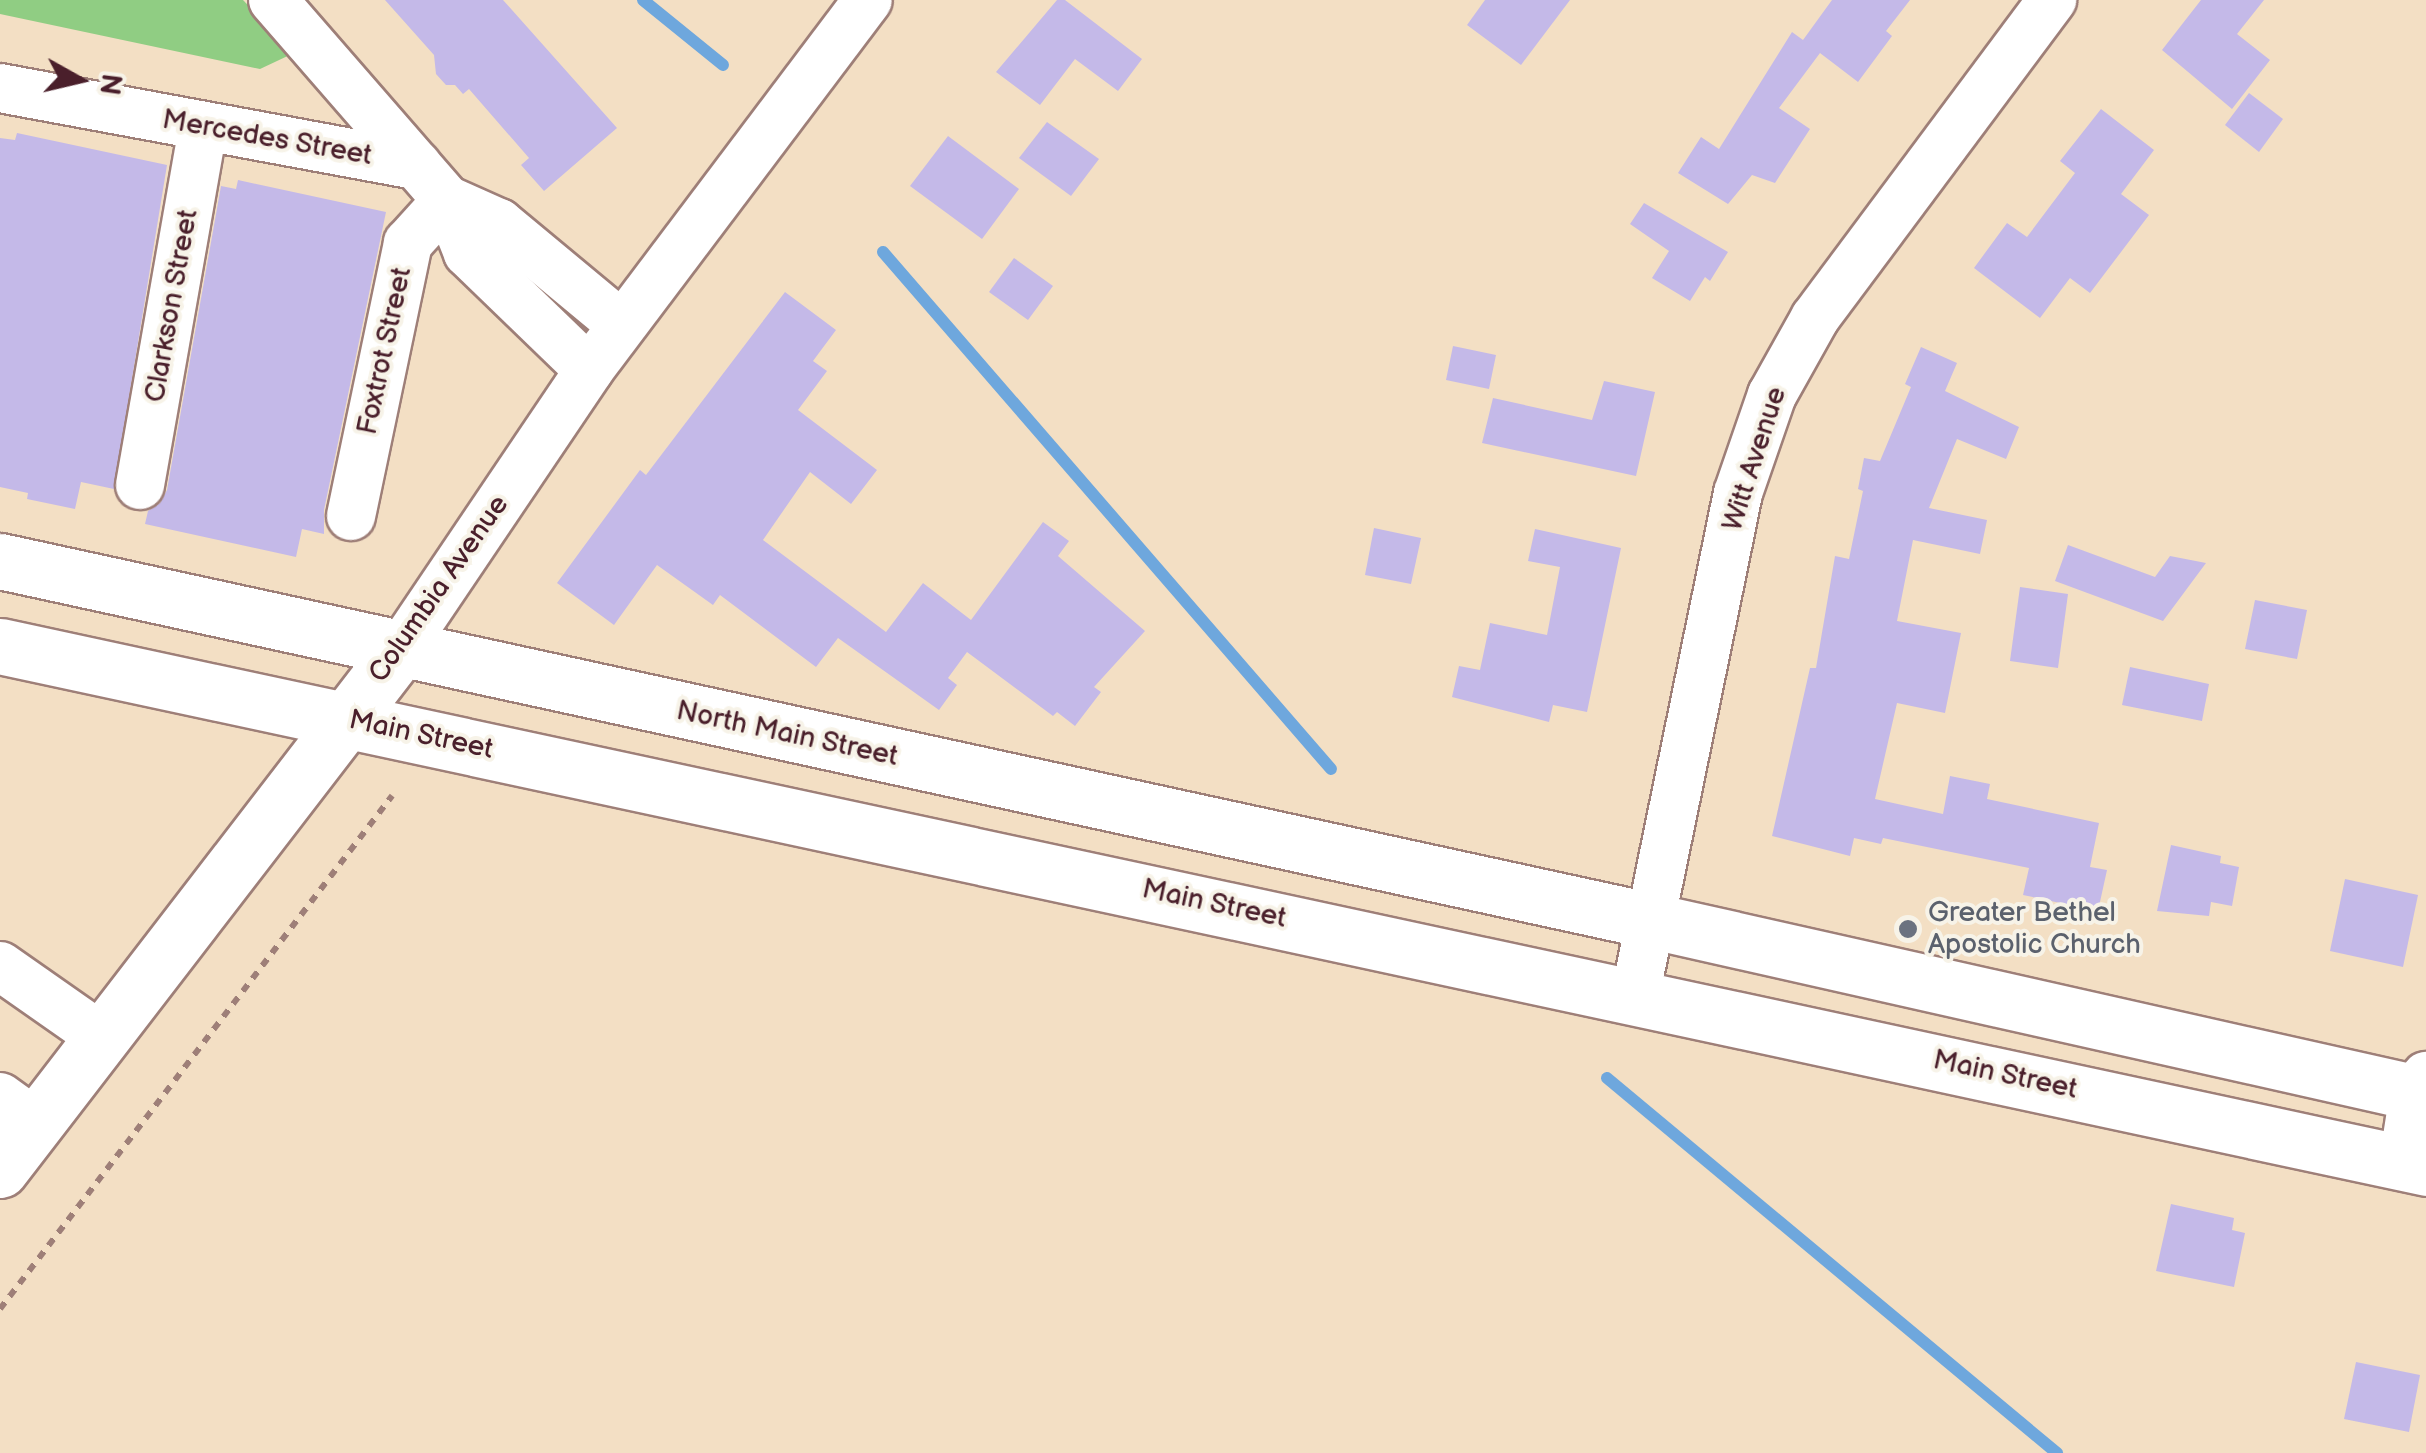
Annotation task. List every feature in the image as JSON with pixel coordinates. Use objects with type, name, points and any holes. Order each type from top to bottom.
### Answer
[{"type":"main road","name":"North Main Street","points":[[0,561],[1648,920]]},
{"type":"main road","name":"Main Street","points":[[0,646],[2414,1165]]},
{"type":"main road","name":"Columbia Avenue","points":[[0,1170],[18,1110],[103,1038],[401,650]]},
{"type":"main road","points":[[1648,920],[2422,1088]]},
{"type":"street","points":[[273,0],[432,182],[499,223],[508,260],[589,370]]},
{"type":"street","name":"Columbia Avenue","points":[[401,650],[589,370],[868,0]]},
{"type":"street","name":"Witt Avenue","points":[[1635,996],[1738,494],[1772,395],[1814,318],[2052,0]]},
{"type":"street","name":"Mercedes Street","points":[[0,88],[203,127],[432,182]]},
{"type":"street","name":"Clarkson Street","points":[[140,485],[203,127]]},
{"type":"street","name":"Foxtrot Street","points":[[351,516],[408,243],[432,182]]},
{"type":"street","points":[[508,260],[622,325]]},
{"type":"street","points":[[0,966],[103,1038]]},
{"type":"street","points":[[2414,1165],[2422,1088]]},
{"type":"path","points":[[0,1309],[392,796]]},
{"type":"green space","points":[[0,0],[243,0],[294,53],[260,69],[0,14]]},
{"type":"building","points":[[385,0],[503,0],[617,128],[544,191],[521,165],[529,158],[469,89],[463,94],[455,85],[446,85],[436,74],[434,55]]},
{"type":"building","points":[[1057,0],[1065,0],[1142,59],[1118,91],[1075,59],[1040,105],[996,72]]},
{"type":"building","points":[[1485,0],[1570,0],[1521,65],[1467,25]]},
{"type":"building","points":[[1832,0],[1910,0],[1886,31],[1892,36],[1858,82],[1820,53],[1779,108],[1810,129],[1775,183],[1752,175],[1728,204],[1678,173],[1701,137],[1719,149],[1792,32],[1803,40]]},
{"type":"building","points":[[2201,0],[2264,0],[2237,34],[2270,60],[2232,109],[2162,50]]},
{"type":"building","points":[[2249,93],[2283,119],[2259,152],[2225,125]]},
{"type":"building","points":[[2101,109],[2154,150],[2121,194],[2149,215],[2090,293],[2070,278],[2040,318],[1974,268],[2007,223],[2027,237],[2075,173],[2060,161]]},
{"type":"building","points":[[1047,122],[1099,159],[1071,196],[1019,158]]},
{"type":"building","points":[[17,133],[167,165],[114,489],[81,482],[75,509],[27,499],[28,493],[0,487],[0,138],[15,140]]},
{"type":"building","points":[[948,136],[1019,189],[982,239],[910,186]]},
{"type":"building","points":[[238,180],[386,212],[324,510],[324,534],[302,529],[296,557],[145,524],[148,511],[160,503],[167,490],[221,186],[236,189]]},
{"type":"building","points":[[1644,203],[1728,252],[1710,281],[1705,277],[1690,301],[1652,278],[1669,251],[1630,224]]},
{"type":"building","points":[[1014,258],[1053,286],[1028,320],[989,292]]},
{"type":"building","points":[[785,292],[836,330],[813,361],[827,371],[798,410],[877,470],[851,504],[810,472],[763,540],[886,632],[923,583],[971,620],[1043,522],[1069,541],[1058,556],[1145,631],[1094,687],[1101,692],[1075,726],[1057,712],[1053,716],[967,652],[948,678],[957,685],[939,710],[838,638],[816,667],[720,595],[713,605],[657,565],[614,625],[557,583],[640,470],[646,475]]},
{"type":"building","points":[[1453,346],[1496,355],[1489,389],[1446,380]]},
{"type":"building","points":[[1921,347],[1957,363],[1945,391],[2019,427],[2006,459],[1957,439],[1929,508],[1987,520],[1980,554],[1913,540],[1897,621],[1961,633],[1945,713],[1897,703],[1875,799],[1943,814],[1950,776],[1990,784],[1987,799],[2099,823],[2090,867],[2107,870],[2098,911],[2023,895],[2029,868],[1883,838],[1881,844],[1854,838],[1850,856],[1772,836],[1810,668],[1816,668],[1835,556],[1849,559],[1863,491],[1858,489],[1864,458],[1880,461],[1911,387],[1905,384]]},
{"type":"building","points":[[1604,381],[1655,392],[1636,476],[1482,443],[1493,398],[1592,420]]},
{"type":"building","points":[[1374,528],[1421,538],[1411,584],[1365,575]]},
{"type":"building","points":[[1535,529],[1621,548],[1587,712],[1553,705],[1549,722],[1452,697],[1459,666],[1480,670],[1490,623],[1547,635],[1560,567],[1528,561]]},
{"type":"building","points":[[2068,545],[2155,577],[2170,556],[2206,563],[2163,621],[2055,581]]},
{"type":"building","points":[[2020,587],[2068,594],[2058,668],[2010,661]]},
{"type":"building","points":[[2255,600],[2307,610],[2297,659],[2245,649]]},
{"type":"building","points":[[2130,667],[2209,684],[2202,721],[2122,705]]},
{"type":"building","points":[[2171,845],[2221,856],[2220,863],[2239,867],[2232,906],[2211,902],[2209,916],[2157,911]]},
{"type":"building","points":[[2345,879],[2418,895],[2403,967],[2330,951]]},
{"type":"building","points":[[2171,1204],[2234,1218],[2232,1230],[2245,1233],[2234,1287],[2156,1271]]},
{"type":"building","points":[[2356,1362],[2420,1375],[2409,1432],[2344,1419]]},
{"type":"waterway","points":[[643,0],[723,65]]},
{"type":"waterway","points":[[883,252],[1331,769]]},
{"type":"waterway","points":[[1607,1078],[2057,1453]]},
{"type":"place","name":"Greater Bethel Apostolic Church","points":[[1908,929]]}]
